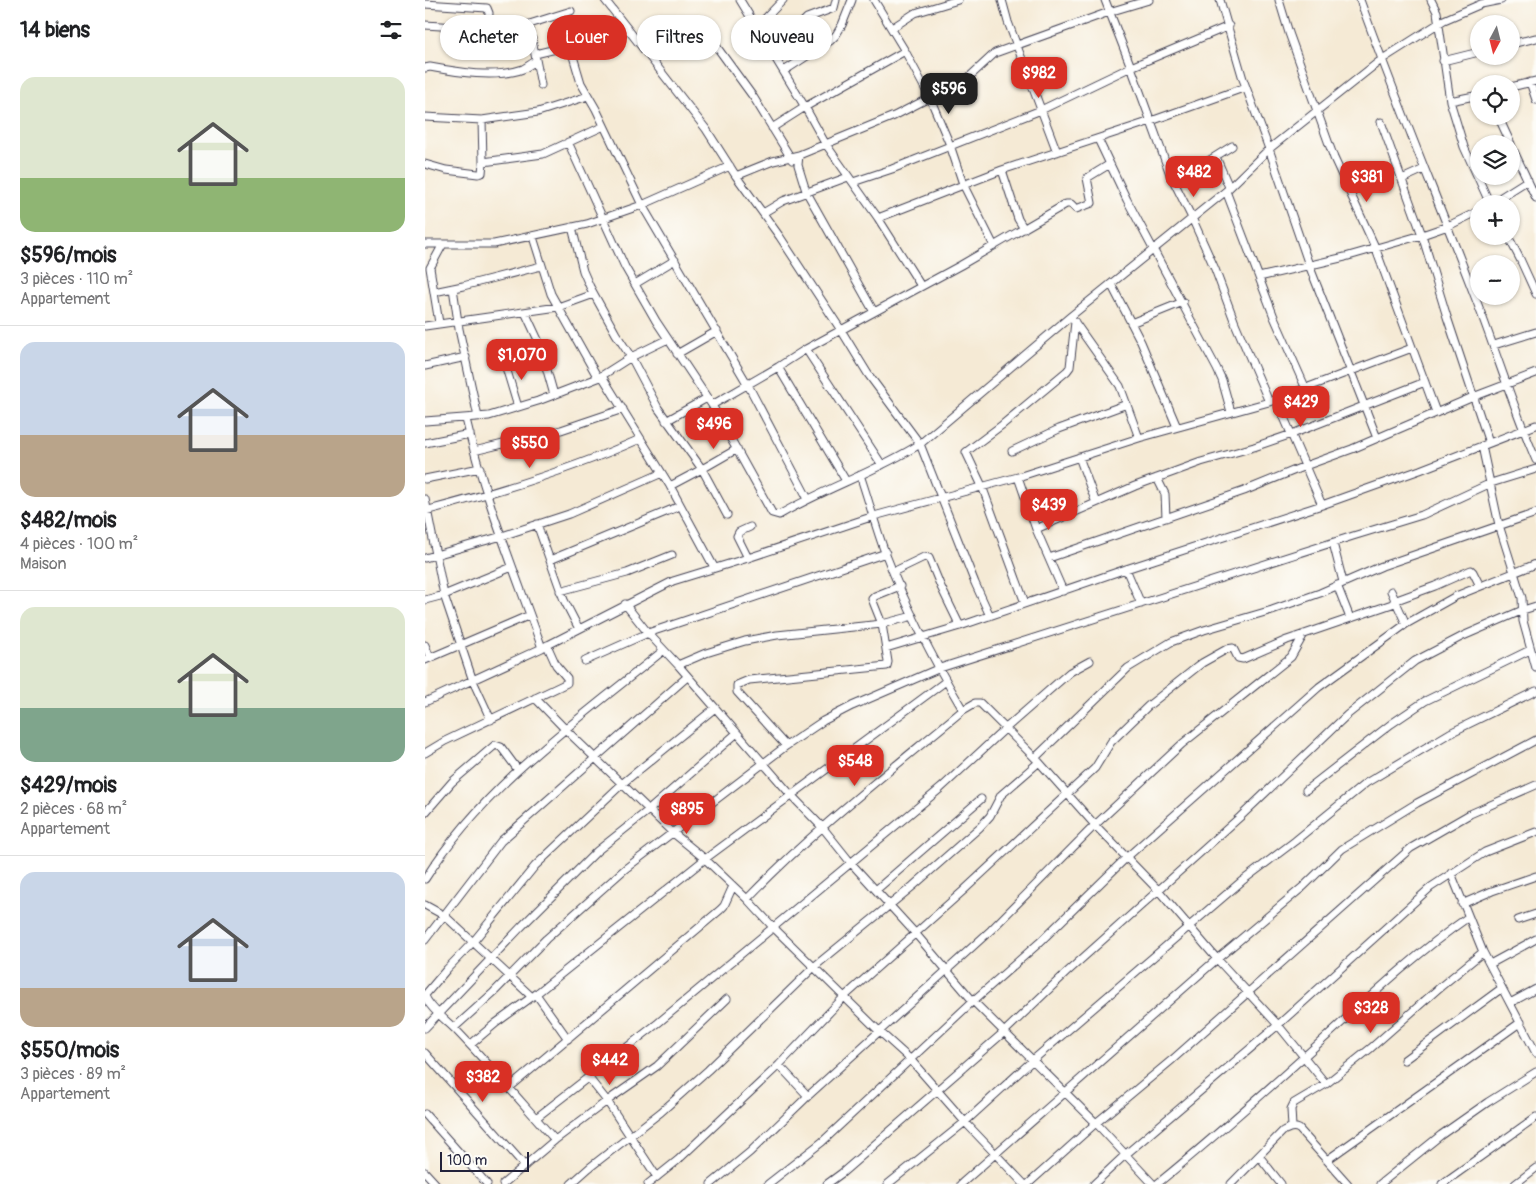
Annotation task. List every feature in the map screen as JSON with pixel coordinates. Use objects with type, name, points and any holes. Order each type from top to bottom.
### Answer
[{"type":"street","points":[[605,0],[707,129],[729,166],[763,213],[868,374],[920,444],[990,616]]},
{"type":"street","points":[[740,0],[749,15]]},
{"type":"street","points":[[769,15],[783,0]]},
{"type":"street","points":[[815,15],[834,8],[835,0]]},
{"type":"street","points":[[784,71],[830,41],[836,35],[852,0]]},
{"type":"street","points":[[874,0],[905,51],[929,98],[950,145],[963,184],[994,246]]},
{"type":"street","points":[[892,28],[915,13],[958,0]]},
{"type":"street","points":[[1002,0],[1057,152]]},
{"type":"street","points":[[1105,0],[1170,174],[1192,218],[1273,400],[1292,434],[1322,505]]},
{"type":"street","points":[[736,176],[773,161],[799,155],[894,116],[968,78],[992,54],[1109,12],[1149,0]]},
{"type":"street","points":[[1220,0],[1246,87],[1309,265],[1377,438]]},
{"type":"street","points":[[1279,0],[1334,158],[1375,247],[1436,412]]},
{"type":"street","points":[[1360,0],[1381,60],[1494,345],[1523,430],[1536,460]]},
{"type":"street","points":[[1431,0],[1437,12],[1450,101],[1464,147],[1486,195]]},
{"type":"street","points":[[569,142],[603,219],[635,284],[677,354],[712,405],[773,514],[779,515],[808,499],[899,457],[920,444],[1073,319],[1111,284],[1227,189],[1250,169],[1269,148],[1319,111],[1381,60],[1439,24],[1481,4],[1501,0]]},
{"type":"street","points":[[425,4],[487,8],[489,15]]},
{"type":"street","points":[[537,22],[571,11]]},
{"type":"street","points":[[425,25],[440,26]]},
{"type":"street","points":[[763,213],[778,203],[806,191],[893,169],[1041,110],[1131,67],[1229,26]]},
{"type":"street","points":[[1520,42],[1536,38]]},
{"type":"street","points":[[771,128],[905,51]]},
{"type":"street","points":[[721,53],[753,98],[789,158],[798,166]]},
{"type":"street","points":[[1443,61],[1470,54]]},
{"type":"street","points":[[425,68],[430,67],[478,74],[493,73],[523,69],[532,60]]},
{"type":"street","points":[[536,60],[541,85]]},
{"type":"street","points":[[574,60],[581,83],[642,205],[717,331],[808,499]]},
{"type":"street","points":[[777,60],[825,143],[878,218],[921,286]]},
{"type":"street","points":[[1520,85],[1533,81],[1536,100]]},
{"type":"street","points":[[878,218],[1002,170],[1151,121],[1246,87]]},
{"type":"street","points":[[425,117],[482,120],[545,111],[588,96]]},
{"type":"street","points":[[1450,101],[1470,97]]},
{"type":"street","points":[[425,164],[446,170],[478,174],[483,172],[482,120]]},
{"type":"street","points":[[1381,122],[1422,235],[1473,397],[1485,444],[1499,525],[1522,598],[1523,621],[1536,668]]},
{"type":"street","points":[[483,162],[543,154],[604,126]]},
{"type":"street","points":[[1098,139],[1217,369],[1231,412]]},
{"type":"street","points":[[1205,164],[1232,146]]},
{"type":"street","points":[[799,155],[798,166],[806,191],[874,312]]},
{"type":"street","points":[[1216,157],[1274,317],[1306,389]]},
{"type":"street","points":[[1520,163],[1536,198]]},
{"type":"street","points":[[712,405],[806,349],[1067,204],[1071,204],[1075,210],[1093,203],[1087,179],[1090,175],[1110,164]]},
{"type":"street","points":[[425,244],[495,244],[572,227],[603,219],[642,205],[729,166]]},
{"type":"street","points":[[1402,178],[1425,169]]},
{"type":"street","points":[[1002,170],[1018,219],[1024,229]]},
{"type":"street","points":[[1504,195],[1528,180]]},
{"type":"street","points":[[1259,277],[1422,235],[1448,226],[1470,215]]},
{"type":"street","points":[[572,227],[583,272],[616,334],[631,357],[666,421],[702,470],[727,515]]},
{"type":"street","points":[[533,237],[541,266],[558,307],[600,377],[623,409],[670,486],[714,567]]},
{"type":"street","points":[[439,323],[430,268],[443,244]]},
{"type":"street","points":[[1513,245],[1536,294]]},
{"type":"street","points":[[635,284],[675,260]]},
{"type":"street","points":[[434,292],[541,266]]},
{"type":"street","points":[[1111,284],[1141,342],[1177,427]]},
{"type":"street","points":[[453,288],[478,417]]},
{"type":"street","points":[[425,326],[558,307],[595,294]]},
{"type":"street","points":[[1131,323],[1183,302]]},
{"type":"street","points":[[525,312],[539,342],[554,395]]},
{"type":"street","points":[[1073,319],[1113,375],[1127,404],[1139,438]]},
{"type":"street","points":[[1025,603],[982,486],[966,454],[967,450],[1002,425],[1067,371],[1070,363],[1073,319]]},
{"type":"street","points":[[677,354],[717,331]]},
{"type":"street","points":[[1494,345],[1536,332]]},
{"type":"street","points":[[425,421],[478,417],[501,413],[600,377],[631,357],[668,339]]},
{"type":"street","points":[[425,702],[473,682],[545,647],[625,604],[673,581],[874,516],[1018,476],[1139,438],[1273,400],[1412,348]]},
{"type":"street","points":[[806,349],[882,465]]},
{"type":"street","points":[[425,366],[466,357]]},
{"type":"street","points":[[504,361],[518,407]]},
{"type":"street","points":[[778,367],[846,481]]},
{"type":"street","points":[[1049,558],[1244,491],[1536,373]]},
{"type":"street","points":[[1037,529],[1157,478],[1292,434],[1425,382]]},
{"type":"street","points":[[666,421],[707,398]]},
{"type":"street","points":[[1012,451],[1059,428],[1127,404]]},
{"type":"street","points":[[474,451],[561,430],[623,409]]},
{"type":"street","points":[[425,753],[445,741],[568,682],[545,647],[530,615],[512,567],[474,451],[466,418]]},
{"type":"street","points":[[885,648],[960,626],[1322,505],[1420,470],[1536,425]]},
{"type":"street","points":[[425,443],[470,434]]},
{"type":"street","points":[[426,511],[488,494],[572,467],[640,439]]},
{"type":"street","points":[[670,486],[737,449]]},
{"type":"street","points":[[1079,457],[1097,503]]},
{"type":"street","points":[[425,479],[480,468]]},
{"type":"street","points":[[454,1028],[564,924],[625,870],[787,746],[823,721],[851,706],[940,668],[1422,515],[1491,483],[1536,469]]},
{"type":"street","points":[[425,558],[569,514],[662,473]]},
{"type":"street","points":[[860,475],[893,572],[923,636],[963,710]]},
{"type":"street","points":[[1018,476],[1037,529],[1063,591]]},
{"type":"street","points":[[1157,478],[1165,494],[1166,518]]},
{"type":"street","points":[[425,499],[444,595],[473,682],[491,720]]},
{"type":"street","points":[[550,560],[680,506]]},
{"type":"street","points":[[571,1184],[661,1112],[708,1070],[815,966],[913,886],[987,821],[1001,795],[1128,668],[1158,649],[1204,630],[1272,610],[1382,566],[1536,513]]},
{"type":"street","points":[[537,524],[561,591],[579,629]]},
{"type":"street","points":[[748,558],[737,534],[750,527]]},
{"type":"street","points":[[1333,543],[1340,583],[1350,618]]},
{"type":"street","points":[[585,661],[648,633],[886,553]]},
{"type":"street","points":[[561,591],[627,573],[672,556]]},
{"type":"street","points":[[893,572],[924,557],[929,558],[960,626]]},
{"type":"street","points":[[768,1184],[822,1142],[973,1001],[1039,943],[1126,858],[1319,687],[1406,624],[1456,596],[1536,564]]},
{"type":"street","points":[[425,600],[444,595],[512,567]]},
{"type":"street","points":[[1126,569],[1141,604]]},
{"type":"street","points":[[648,1184],[678,1160],[779,1065],[844,997],[963,891],[1099,764],[1108,746],[1126,727],[1175,684],[1230,648],[1235,650],[1239,659],[1243,659],[1287,640],[1395,602],[1471,570],[1480,586]]},
{"type":"street","points":[[787,746],[737,692],[736,687],[739,683],[749,680],[887,666],[882,624],[873,603],[873,597],[900,586]]},
{"type":"street","points":[[1391,591],[1406,624]]},
{"type":"street","points":[[625,604],[648,633],[791,795],[823,828],[851,863],[915,933],[973,1001],[1155,1184],[1223,1130],[1441,935],[1467,918]]},
{"type":"street","points":[[827,1184],[1003,1033],[1066,973],[1240,817],[1347,715],[1403,670],[1429,653],[1523,610],[1536,606]]},
{"type":"street","points":[[425,645],[427,659],[530,615]]},
{"type":"street","points":[[678,665],[706,653],[745,641],[769,636],[882,624],[913,616]]},
{"type":"street","points":[[711,1184],[750,1152],[808,1096],[991,930],[1095,825],[1182,744],[1291,657],[1304,634]]},
{"type":"street","points":[[425,878],[473,815],[518,770],[565,729],[664,650]]},
{"type":"street","points":[[1306,790],[1391,724],[1425,701],[1530,650]]},
{"type":"street","points":[[536,1118],[658,1023],[941,788],[1005,728],[1070,672],[1090,661]]},
{"type":"street","points":[[425,940],[501,841],[687,677]]},
{"type":"street","points":[[471,1045],[496,1023],[705,859],[946,681]]},
{"type":"street","points":[[888,1184],[965,1122],[1033,1060],[1242,881],[1379,774],[1450,733],[1536,691]]},
{"type":"street","points":[[535,698],[673,832],[747,899],[879,1031],[911,1059],[994,1154],[1026,1184],[1173,1059],[1411,848],[1470,814],[1536,785]]},
{"type":"street","points":[[747,899],[776,869],[963,710],[975,703],[980,703],[1037,760],[1066,794],[1190,925],[1217,959],[1277,1025],[1326,1084]]},
{"type":"street","points":[[555,1140],[471,1045],[426,1000],[425,995],[473,942],[535,866],[623,784],[715,708]]},
{"type":"street","points":[[425,1028],[521,927],[597,851],[650,809],[737,733]]},
{"type":"street","points":[[961,1184],[1217,959],[1304,886],[1342,849],[1417,803],[1536,740]]},
{"type":"street","points":[[425,813],[453,782],[495,745],[501,747],[518,770]]},
{"type":"street","points":[[876,890],[981,799]]},
{"type":"street","points":[[1094,1184],[1125,1155],[1277,1025],[1431,887],[1485,852],[1536,832]]},
{"type":"street","points":[[1451,873],[1467,918],[1483,952],[1536,1053]]},
{"type":"street","points":[[1462,904],[1492,891],[1536,876]]},
{"type":"street","points":[[509,1088],[720,910],[724,906],[733,886]]},
{"type":"street","points":[[425,905],[445,916],[534,995],[568,1039]]},
{"type":"street","points":[[1518,920],[1536,914]]},
{"type":"street","points":[[1490,964],[1536,939]]},
{"type":"street","points":[[1292,1127],[1291,1109],[1294,1103],[1326,1084],[1483,952]]},
{"type":"street","points":[[1404,1060],[1503,988]]},
{"type":"street","points":[[1510,1003],[1536,989]]},
{"type":"street","points":[[503,1184],[555,1140],[670,1055],[727,999]]},
{"type":"street","points":[[1327,1160],[1521,1022]]},
{"type":"street","points":[[425,1052],[525,1166]]},
{"type":"street","points":[[779,1065],[808,1096]]},
{"type":"street","points":[[1380,1184],[1441,1135],[1488,1102],[1536,1072]]},
{"type":"street","points":[[588,1077],[607,1101],[657,1177]]},
{"type":"street","points":[[425,1114],[487,1184]]},
{"type":"street","points":[[1442,1184],[1536,1118]]},
{"type":"street","points":[[1231,1184],[1283,1131],[1292,1127],[1299,1129],[1348,1184]]},
{"type":"street","points":[[623,1142],[624,1129]]},
{"type":"street","points":[[1259,1156],[1281,1184]]},
{"type":"street","points":[[1515,1184],[1536,1168]]},
{"type":"street","points":[[425,1172],[436,1184]]}]
